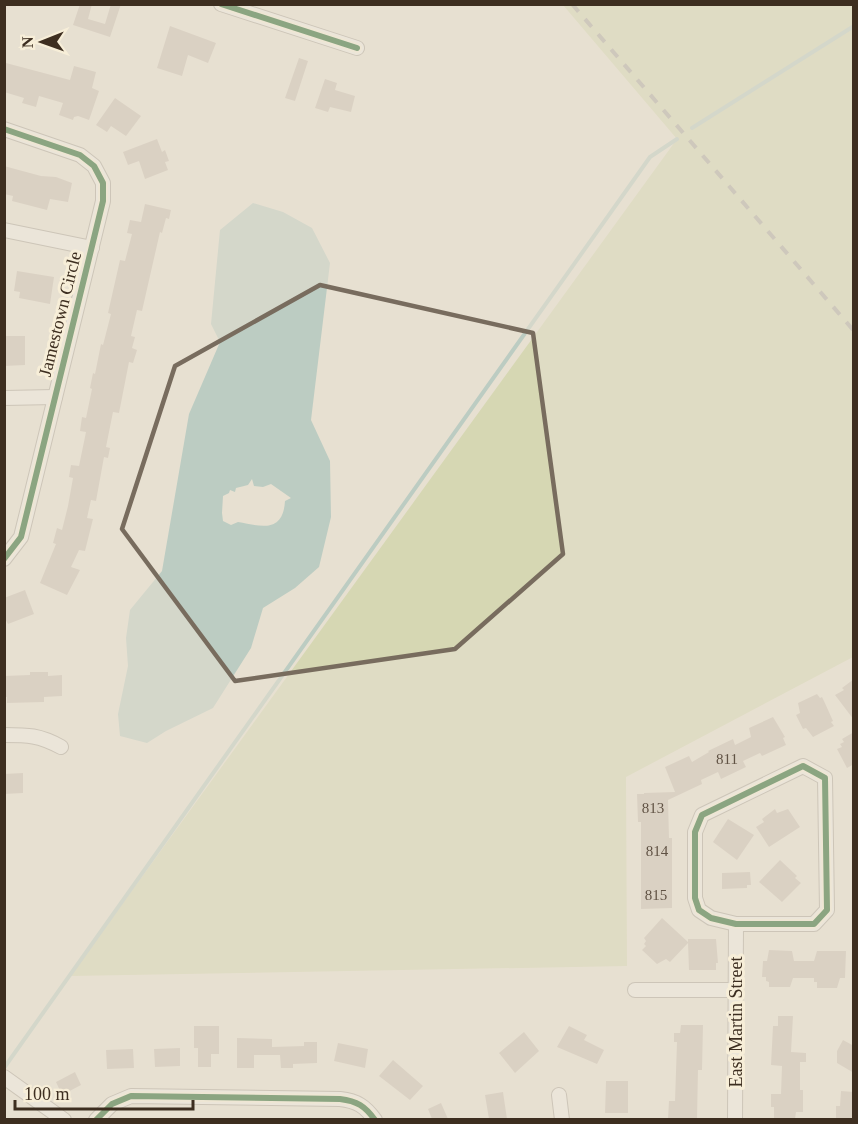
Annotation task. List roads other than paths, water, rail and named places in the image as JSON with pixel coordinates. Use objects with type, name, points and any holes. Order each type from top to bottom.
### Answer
[{"type":"street","points":[[221,4],[357,48]]},
{"type":"street","name":"Jamestown Circle","points":[[4,129],[80,155],[94,166],[103,183],[103,201],[21,537],[4,559]]},
{"type":"street","points":[[4,230],[92,248]]},
{"type":"street","points":[[4,398],[55,397]]},
{"type":"street","points":[[4,735],[33,735],[61,747]]},
{"type":"street","points":[[803,766],[825,778],[827,910],[814,924],[736,924],[711,918],[699,910],[695,898],[695,832],[702,815],[803,766]]},
{"type":"street","name":"East Martin Street","points":[[735,1119],[736,924]]},
{"type":"street","points":[[635,990],[736,990]]},
{"type":"street","points":[[6,1078],[64,1119]]},
{"type":"street","points":[[559,1095],[562,1119]]},
{"type":"street","points":[[96,1119],[112,1104],[123,1098],[160,1096],[352,1100],[361,1104],[375,1119]]},
{"type":"waterway","points":[[692,128],[854,26]]},
{"type":"waterway","points":[[4,1068],[650,157],[677,139]]},
{"type":"railway","points":[[572,4],[854,331]]}]
